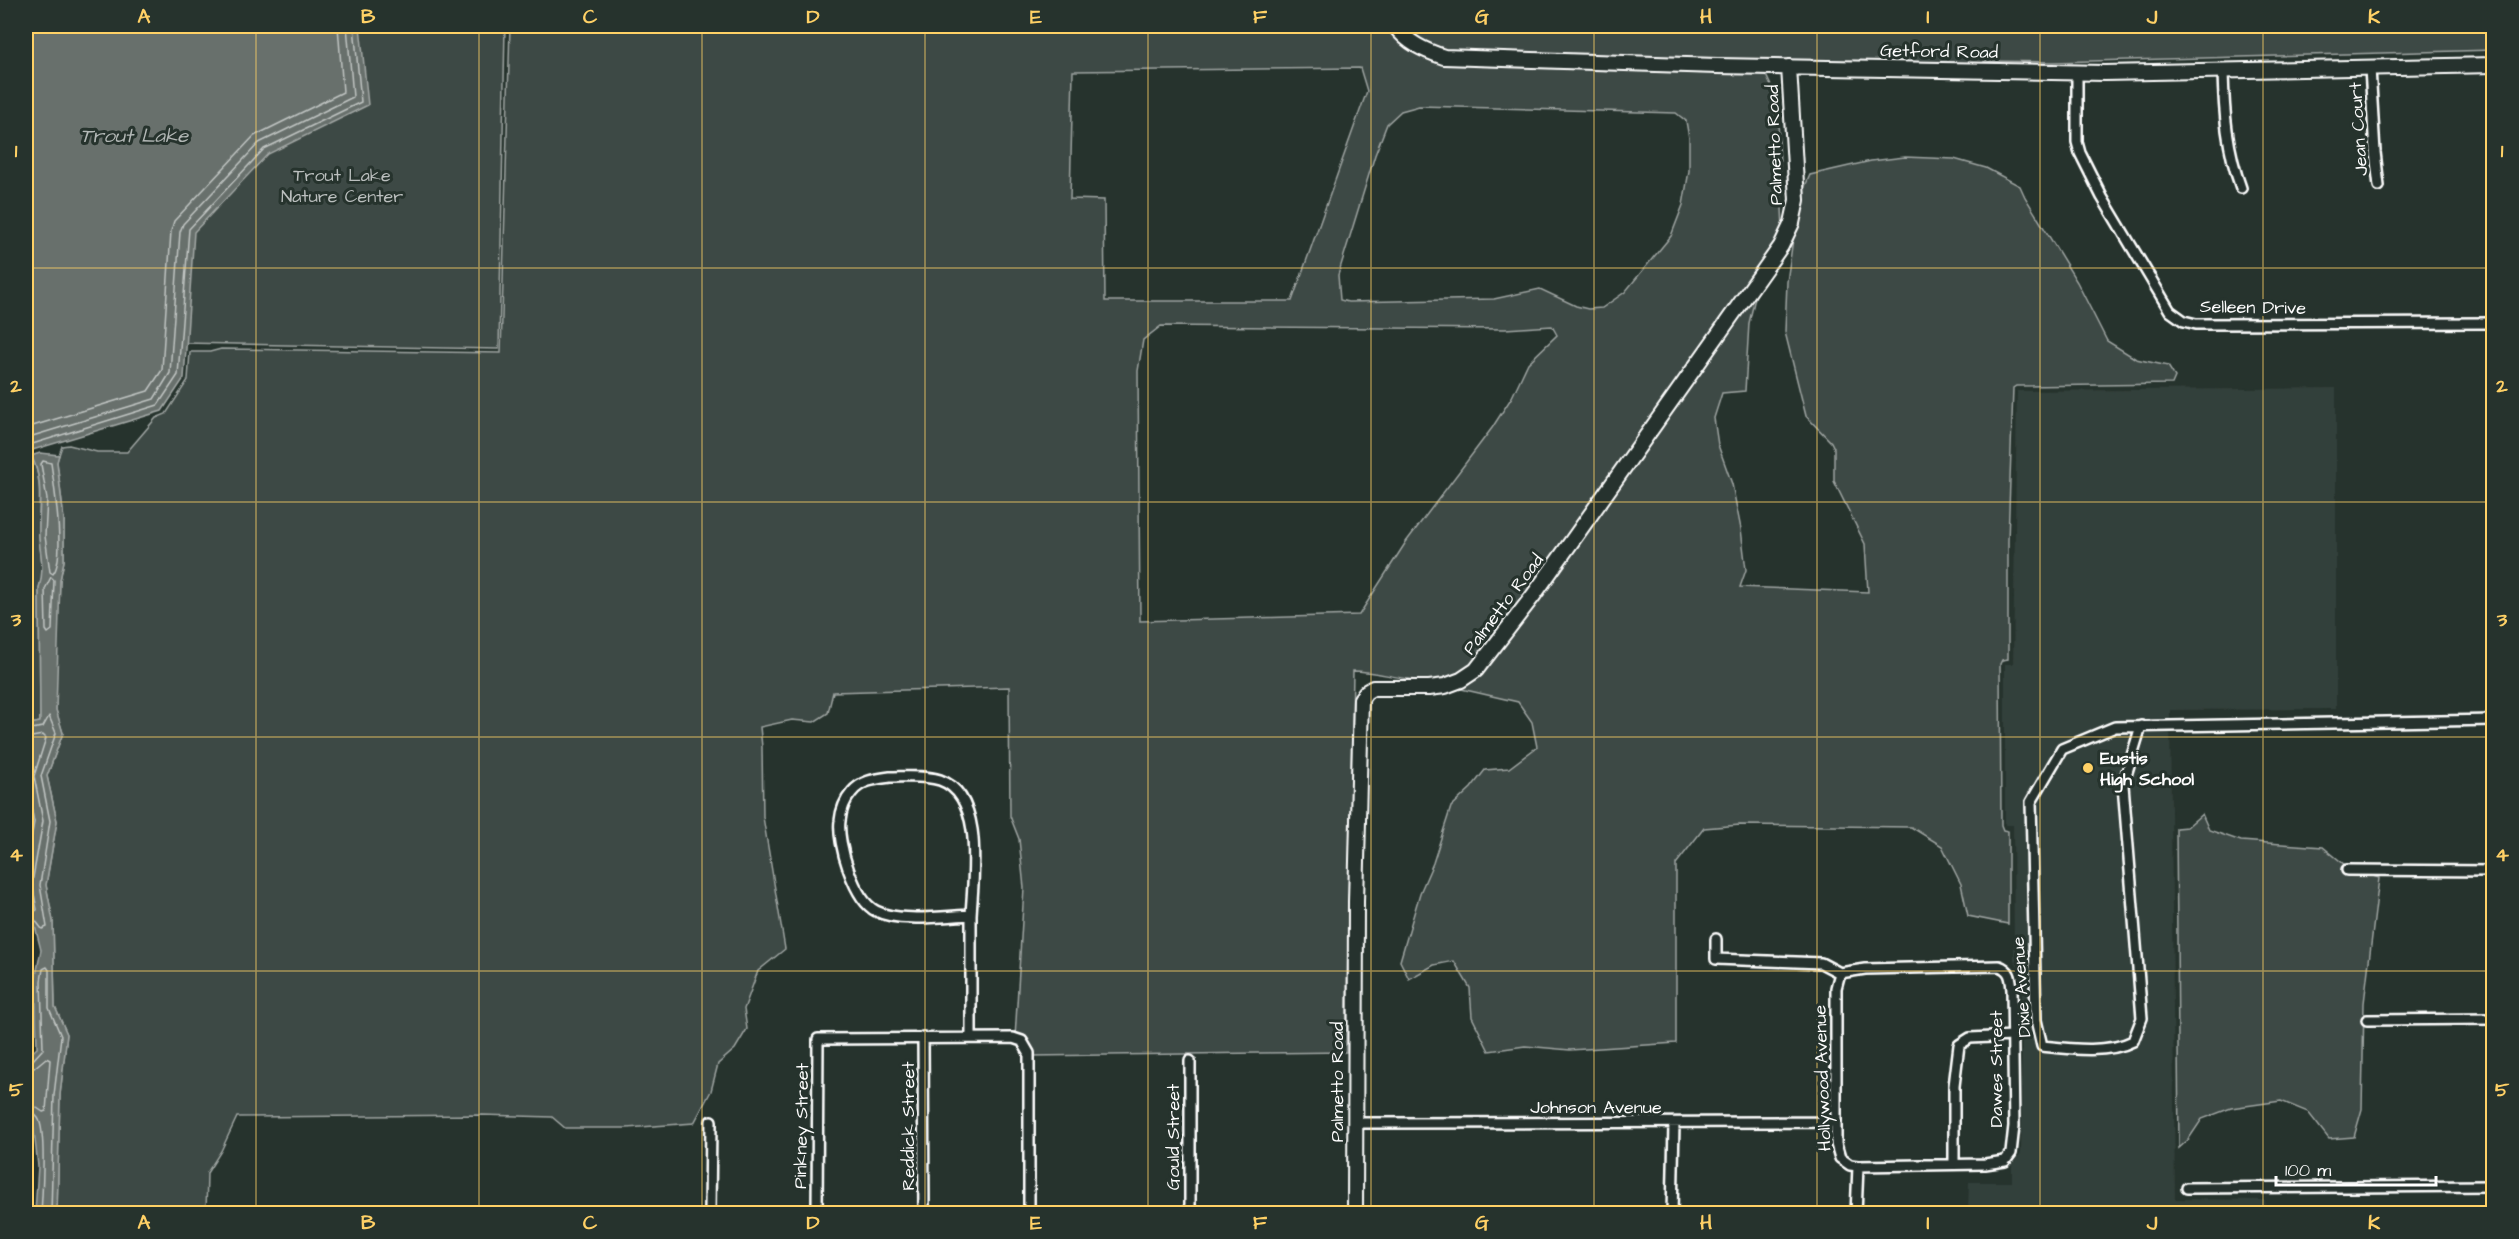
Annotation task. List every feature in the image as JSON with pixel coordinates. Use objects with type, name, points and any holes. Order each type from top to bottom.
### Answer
[{"type":"street","name":"Getford Road","points":[[1395,26],[1403,36],[1422,50],[1444,57],[2077,73],[2223,72],[2493,65]]},
{"type":"street","name":"Palmetto Road","points":[[1355,1214],[1357,821],[1361,699],[1365,692],[1374,688],[1444,686],[1461,680],[1476,670],[1533,596],[1781,246],[1792,222],[1797,200],[1789,67]]},
{"type":"street","name":"Jean Court","points":[[2370,68],[2374,152],[2379,186]]},
{"type":"street","points":[[2223,72],[2224,108],[2229,148],[2241,188]]},
{"type":"street","name":"Selleen Drive","points":[[2077,73],[2077,142],[2080,153],[2123,234],[2170,311],[2176,317],[2196,324],[2493,323]]},
{"type":"street","name":"Dixie Avenue","points":[[2142,726],[2122,785],[2142,1018],[2133,1041],[2122,1047],[2071,1049],[2042,1046],[2036,1020],[2031,802],[2062,749],[2115,727],[2142,726],[2493,720]]},
{"type":"street","points":[[971,915],[931,917],[887,915],[865,903],[849,872],[840,831],[842,809],[853,790],[871,780],[907,777],[937,779],[957,791],[966,807],[972,826],[971,1037]]},
{"type":"street","points":[[2347,870],[2493,871]]},
{"type":"street","points":[[1716,939],[1716,959],[1821,963],[1840,973]]},
{"type":"street","name":"Dawes Street","points":[[1840,973],[1847,970],[1865,969],[1999,966],[2005,968],[2010,975],[2014,1126],[2011,1153],[2005,1161],[1985,1164],[1954,1163]]},
{"type":"street","name":"Hollywood Avenue","points":[[1840,973],[1836,988],[1836,1144],[1840,1158],[1850,1165],[1858,1166]]},
{"type":"street","points":[[2367,1020],[2493,1019]]},
{"type":"street","points":[[1856,1214],[1858,1166],[1954,1163],[1954,1086],[1959,1045],[1970,1038],[2013,1036]]},
{"type":"street","points":[[923,1037],[1013,1038],[1022,1041],[1029,1053],[1029,1214]]},
{"type":"street","name":"Pinkney Street","points":[[817,1214],[818,1039],[923,1037]]},
{"type":"street","name":"Reddick Street","points":[[923,1037],[924,1214]]},
{"type":"street","name":"Gould Street","points":[[1190,1061],[1190,1214]]},
{"type":"street","points":[[710,1214],[711,1121]]},
{"type":"street","name":"Johnson Avenue","points":[[1355,1123],[1836,1122]]},
{"type":"street","points":[[1672,1214],[1674,1124]]},
{"type":"street","points":[[2187,1188],[2493,1186]]},
{"type":"shaded area","name":"Eustis High School","points":[[2336,388],[2336,709],[2170,710],[2175,1199],[2265,1200],[2266,1213],[1959,1214],[1959,1212],[1968,1211],[1969,1182],[2012,1182],[2012,1164],[2021,1153],[2022,974],[2014,960],[2013,825],[2005,825],[2005,664],[2013,664],[2017,391]]},
{"type":"green space","name":"Trout Lake Nature Center","points":[[26,26],[505,26],[499,349],[26,340]]},
{"type":"green space","points":[[510,26],[1388,26],[1412,49],[1442,63],[1765,73],[1777,99],[1783,230],[1777,242],[1509,621],[1470,666],[1460,674],[1447,679],[1420,681],[1353,671],[1346,1052],[1031,1056],[1015,1038],[1024,888],[1019,839],[1010,816],[1009,687],[833,692],[828,713],[814,722],[792,720],[760,727],[763,817],[785,949],[758,971],[744,1009],[747,1029],[735,1049],[718,1064],[711,1091],[694,1123],[627,1128],[565,1128],[552,1117],[482,1115],[237,1117],[221,1151],[207,1173],[206,1213],[57,1213],[60,1095],[67,1034],[55,1007],[53,921],[46,885],[57,821],[47,776],[63,733],[56,710],[60,580],[64,561],[64,520],[57,461],[62,446],[69,445],[97,452],[127,452],[156,418],[166,414],[188,380],[190,352],[210,352],[221,349],[501,353]],"holes":[[[1360,68],[1367,91],[1292,301],[1105,301],[1104,200],[1070,199],[1073,71]],[[1419,106],[1676,113],[1686,121],[1689,138],[1689,171],[1683,205],[1671,236],[1625,292],[1602,308],[1588,309],[1576,306],[1540,289],[1494,299],[1348,302],[1340,300],[1338,275],[1375,155],[1387,124],[1401,111]],[[1161,326],[1505,329],[1552,326],[1557,335],[1528,363],[1512,397],[1492,428],[1406,542],[1359,615],[1140,621],[1138,371],[1143,340]]]},
{"type":"green space","points":[[1402,26],[2493,26],[2494,50],[2053,62],[1984,61],[1984,64],[1717,59],[1444,50],[1424,44]]},
{"type":"green space","points":[[1905,157],[1954,159],[1986,168],[2020,186],[2077,282],[2107,341],[2136,359],[2168,366],[2175,377],[2172,384],[2016,386],[2013,388],[2008,541],[2008,659],[2002,660],[2000,664],[2001,825],[2003,830],[2008,831],[2008,924],[1968,916],[1961,884],[1942,846],[1911,827],[1740,825],[1704,828],[1676,864],[1676,1043],[1570,1050],[1525,1046],[1489,1051],[1472,1017],[1470,988],[1454,961],[1434,965],[1409,979],[1400,961],[1420,893],[1433,863],[1451,807],[1471,788],[1485,770],[1509,768],[1537,747],[1532,722],[1518,702],[1457,688],[1757,289],[1749,323],[1745,391],[1722,393],[1714,418],[1718,445],[1732,484],[1741,529],[1746,570],[1740,587],[1868,592],[1865,544],[1834,481],[1834,448],[1806,416],[1785,332],[1787,282],[1802,193],[1810,175],[1871,161]]},
{"type":"green space","points":[[31,456],[38,476],[39,538],[42,563],[39,588],[40,722],[26,725],[26,457]]},
{"type":"green space","points":[[2202,814],[2209,830],[2241,841],[2323,847],[2350,869],[2379,878],[2364,1003],[2362,1109],[2354,1137],[2329,1139],[2308,1112],[2281,1101],[2231,1108],[2202,1119],[2188,1140],[2179,1148],[2176,828],[2187,827]]},
{"type":"water","name":"Trout Lake","points":[[26,26],[360,26],[368,105],[268,154],[194,232],[184,378],[162,411],[26,452]]},
{"type":"water","points":[[40,453],[59,455],[57,462],[64,520],[56,710],[63,733],[47,776],[57,821],[46,885],[53,921],[55,1007],[67,1034],[60,1095],[57,1214],[35,1213],[38,1166],[33,1123],[26,1116],[26,1058],[37,1048],[35,980],[41,950],[35,926],[26,927],[26,725],[40,722],[39,588],[42,568],[39,536],[40,495],[38,475],[31,456]]},
{"type":"place","name":"Eustis High School","points":[[2088,768]]}]
